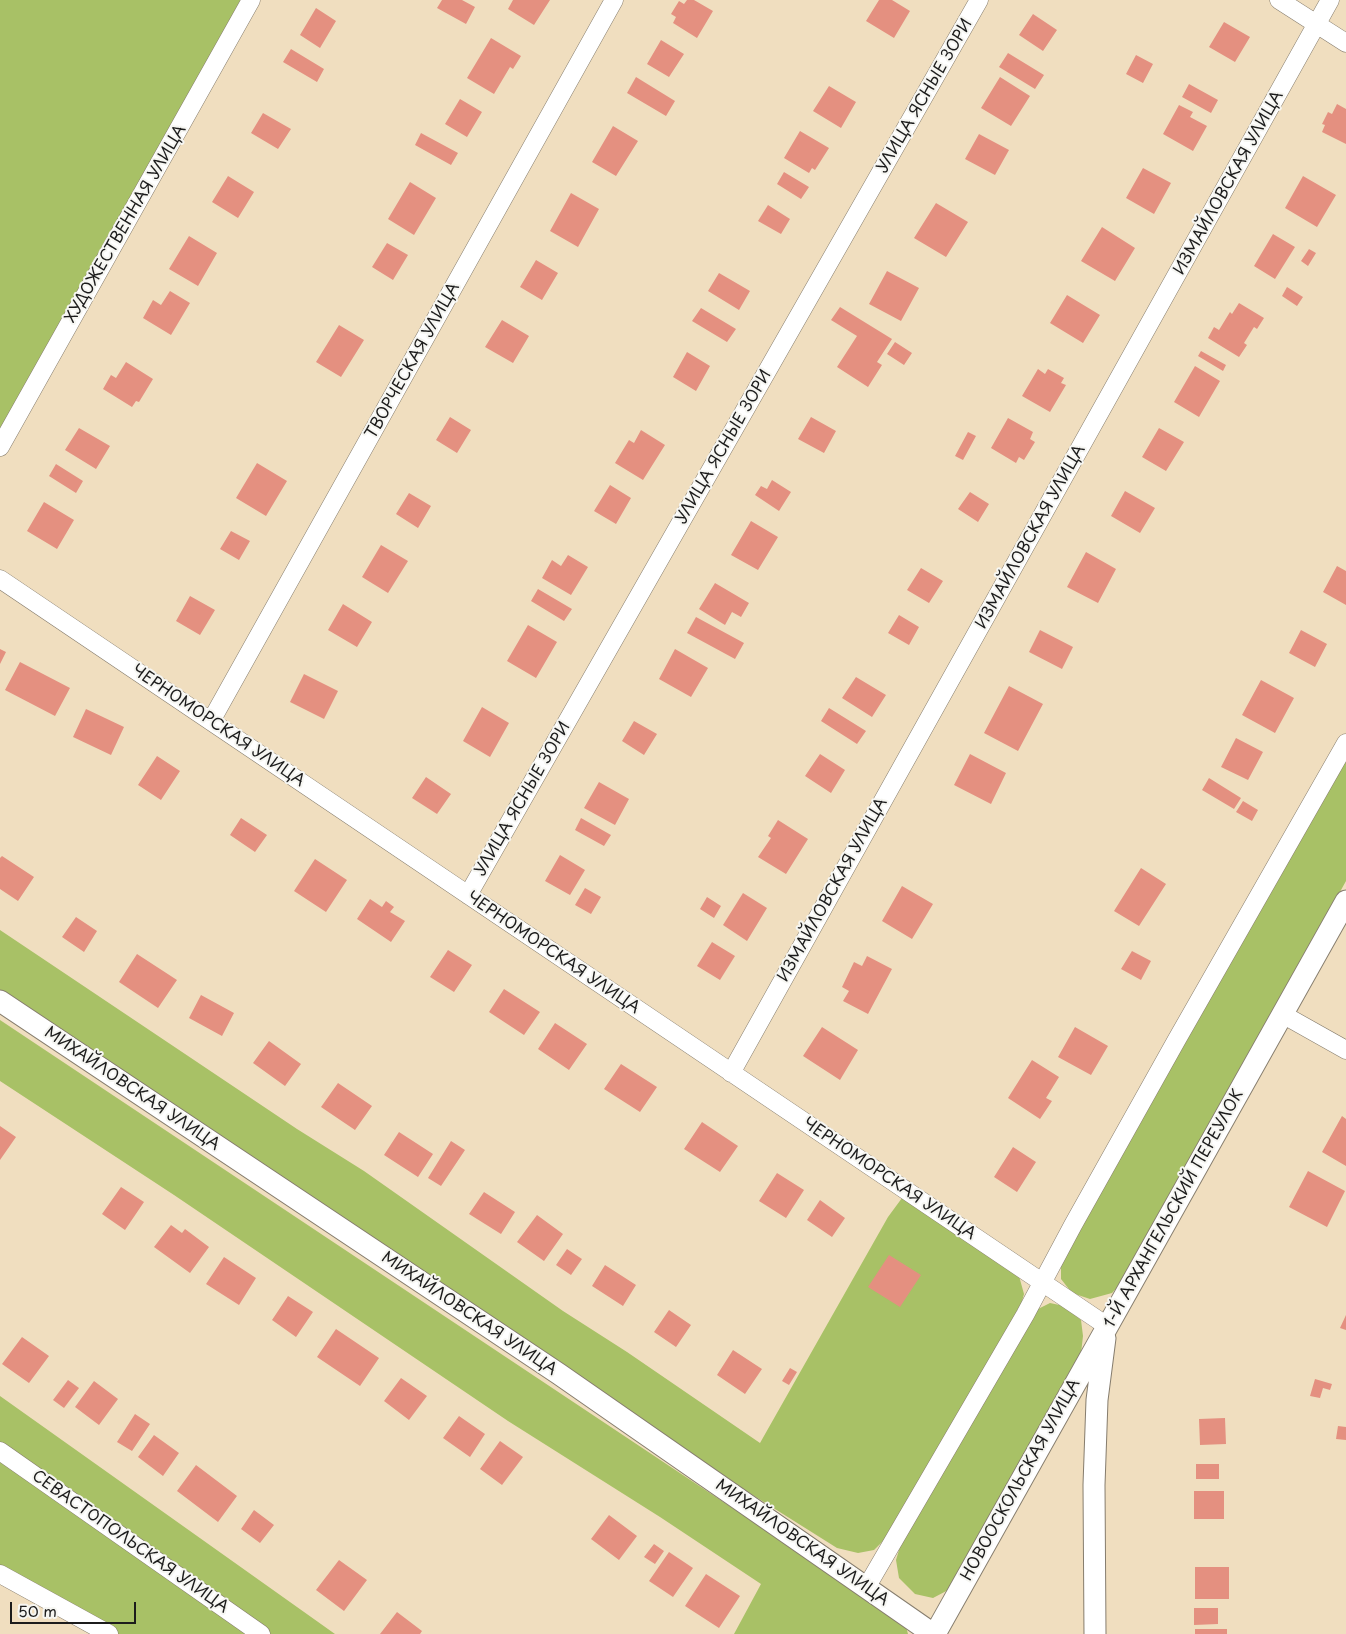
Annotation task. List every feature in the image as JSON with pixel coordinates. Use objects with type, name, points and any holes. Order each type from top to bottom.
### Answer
[{"type":"street","name":"ХУДОЖЕСТВЕННАЯ УЛИЦА","points":[[0,447],[251,0]]},
{"type":"street","name":"ТВОРЧЕСКАЯ УЛИЦА","points":[[211,721],[614,0]]},
{"type":"street","name":"УЛИЦА ЯСНЫЕ ЗОРИ","points":[[468,895],[980,0]]},
{"type":"street","points":[[1279,0],[1346,43]]},
{"type":"street","name":"ИЗМАЙЛОВСКАЯ УЛИЦА","points":[[731,1073],[1330,0]]},
{"type":"street","name":"ЧЕРНОМОРСКАЯ УЛИЦА","points":[[0,579],[1107,1326]]},
{"type":"street","points":[[866,1588],[1043,1283],[1073,1224],[1171,1049],[1346,743]]},
{"type":"street","name":"1-Й АРХАНГЕЛЬСКИЙ ПЕРЕУЛОК","points":[[1095,1634],[1094,1485],[1097,1410],[1107,1326],[1346,901]]},
{"type":"street","name":"МИХАЙЛОВСКАЯ УЛИЦА","points":[[0,1001],[567,1380],[934,1634]]},
{"type":"street","points":[[1282,1014],[1346,1050]]},
{"type":"street","name":"НОВООСКОЛЬСКАЯ УЛИЦА","points":[[934,1634],[1107,1326]]},
{"type":"street","name":"СЕВАСТОПОЛЬСКАЯ УЛИЦА","points":[[0,1451],[260,1634]]},
{"type":"street","points":[[0,1574],[109,1634]]},
{"type":"green space","points":[[0,0],[245,0],[0,435]]},
{"type":"green space","points":[[1346,755],[1346,881],[1126,1278],[1112,1293],[1090,1299],[1072,1293],[1061,1279],[1061,1256]]},
{"type":"green space","points":[[0,930],[297,1129],[364,1171],[563,1311],[627,1352],[760,1443],[888,1217],[902,1198],[1019,1276],[1024,1294],[1021,1305],[886,1538],[874,1550],[858,1553],[837,1548],[740,1487],[0,991]]},
{"type":"green space","points":[[0,1020],[905,1623],[908,1634],[734,1634],[761,1584],[660,1517],[508,1421],[174,1195],[0,1081]]},
{"type":"green space","points":[[1050,1303],[1064,1306],[1081,1320],[1083,1336],[1080,1362],[952,1588],[933,1598],[915,1594],[899,1578],[896,1560],[902,1540],[1036,1310]]},
{"type":"green space","points":[[0,1396],[335,1634],[118,1634],[0,1566]]},
{"type":"building","points":[[442,0],[462,0],[475,7],[466,24],[437,8]]},
{"type":"building","points":[[513,0],[550,0],[534,25],[508,9]]},
{"type":"building","points":[[687,0],[694,0],[713,11],[697,38],[673,23],[676,17],[671,14],[679,1],[684,4]]},
{"type":"building","points":[[879,0],[892,0],[910,11],[894,38],[866,21]]},
{"type":"building","points":[[316,8],[336,21],[320,48],[300,35]]},
{"type":"building","points":[[1033,14],[1057,30],[1043,51],[1019,35]]},
{"type":"building","points":[[1224,22],[1250,37],[1235,62],[1209,47]]},
{"type":"building","points":[[491,38],[521,56],[513,69],[510,67],[494,94],[467,78]]},
{"type":"building","points":[[661,40],[684,54],[669,77],[647,64]]},
{"type":"building","points":[[291,49],[324,69],[317,82],[283,62]]},
{"type":"building","points":[[1008,53],[1044,75],[1035,89],[999,67]]},
{"type":"building","points":[[1136,55],[1153,64],[1143,83],[1126,74]]},
{"type":"building","points":[[636,77],[675,101],[666,116],[627,93]]},
{"type":"building","points":[[1000,77],[1030,96],[1011,126],[981,108]]},
{"type":"building","points":[[1189,84],[1218,100],[1211,113],[1182,97]]},
{"type":"building","points":[[829,86],[856,102],[841,128],[813,111]]},
{"type":"building","points":[[460,99],[482,112],[467,137],[445,124]]},
{"type":"building","points":[[1337,104],[1346,109],[1346,144],[1322,132],[1325,125],[1322,124],[1328,112],[1332,114]]},
{"type":"building","points":[[1179,105],[1193,112],[1190,117],[1207,126],[1193,151],[1163,134]]},
{"type":"building","points":[[263,113],[291,129],[278,149],[251,133]]},
{"type":"building","points":[[613,126],[638,141],[616,176],[592,162]]},
{"type":"building","points":[[800,131],[829,148],[815,170],[812,168],[809,173],[784,158]]},
{"type":"building","points":[[421,133],[458,153],[451,165],[415,145]]},
{"type":"building","points":[[979,134],[1009,150],[995,175],[965,159]]},
{"type":"building","points":[[1143,168],[1171,183],[1154,214],[1126,198]]},
{"type":"building","points":[[784,172],[809,187],[801,199],[777,184]]},
{"type":"building","points":[[228,176],[254,192],[238,218],[212,202]]},
{"type":"building","points":[[1303,176],[1336,195],[1317,227],[1285,208]]},
{"type":"building","points":[[410,182],[436,198],[414,235],[388,219]]},
{"type":"building","points":[[571,193],[599,209],[578,247],[550,231]]},
{"type":"building","points":[[936,203],[968,222],[946,257],[914,238]]},
{"type":"building","points":[[768,205],[790,219],[781,234],[758,221]]},
{"type":"building","points":[[1102,227],[1135,248],[1115,281],[1081,261]]},
{"type":"building","points":[[1273,234],[1295,247],[1275,279],[1254,266]]},
{"type":"building","points":[[189,236],[217,253],[198,286],[169,269]]},
{"type":"building","points":[[387,243],[408,255],[393,280],[372,267]]},
{"type":"building","points":[[1309,249],[1316,253],[1308,266],[1301,261]]},
{"type":"building","points":[[536,260],[558,273],[542,300],[520,287]]},
{"type":"building","points":[[887,271],[919,288],[901,321],[869,304]]},
{"type":"building","points":[[719,273],[750,291],[739,310],[708,291]]},
{"type":"building","points":[[1287,287],[1303,297],[1297,306],[1282,296]]},
{"type":"building","points":[[170,291],[190,303],[171,335],[143,318],[153,300],[161,305]]},
{"type":"building","points":[[1067,295],[1100,315],[1083,343],[1050,323]]},
{"type":"building","points":[[1239,303],[1264,318],[1257,329],[1254,327],[1244,343],[1247,345],[1239,357],[1208,338],[1214,327],[1219,330],[1230,312],[1232,314]]},
{"type":"building","points":[[840,307],[892,339],[877,362],[882,365],[868,387],[837,367],[857,336],[831,320]]},
{"type":"building","points":[[701,308],[736,329],[727,342],[692,321]]},
{"type":"building","points":[[502,320],[529,336],[513,363],[485,347]]},
{"type":"building","points":[[339,325],[364,340],[341,377],[316,362]]},
{"type":"building","points":[[895,342],[912,353],[904,365],[887,354]]},
{"type":"building","points":[[1201,351],[1226,365],[1223,371],[1198,356]]},
{"type":"building","points":[[687,352],[710,366],[696,391],[673,377]]},
{"type":"building","points":[[126,362],[153,379],[139,402],[136,401],[132,407],[103,389],[111,375],[116,378]]},
{"type":"building","points":[[1195,366],[1220,381],[1199,417],[1174,402]]},
{"type":"building","points":[[1038,369],[1045,374],[1048,369],[1064,378],[1061,383],[1066,385],[1050,412],[1022,396]]},
{"type":"building","points":[[450,417],[471,430],[457,453],[436,440]]},
{"type":"building","points":[[811,417],[836,431],[824,453],[798,439]]},
{"type":"building","points":[[1008,418],[1033,432],[1030,439],[1035,442],[1024,460],[1019,457],[1016,463],[991,448]]},
{"type":"building","points":[[79,428],[110,446],[96,469],[65,450]]},
{"type":"building","points":[[1159,428],[1184,442],[1166,471],[1142,457]]},
{"type":"building","points":[[641,430],[665,445],[643,480],[615,463],[629,440],[634,443]]},
{"type":"building","points":[[968,432],[976,436],[963,460],[955,456]]},
{"type":"building","points":[[257,463],[287,481],[266,516],[236,498]]},
{"type":"building","points":[[56,464],[83,481],[76,493],[49,476]]},
{"type":"building","points":[[772,480],[791,492],[779,511],[755,495],[761,486],[767,489]]},
{"type":"building","points":[[610,485],[631,498],[616,524],[594,511]]},
{"type":"building","points":[[1125,491],[1155,508],[1140,533],[1111,516]]},
{"type":"building","points":[[970,492],[989,504],[978,522],[958,509]]},
{"type":"building","points":[[409,493],[431,506],[418,528],[396,514]]},
{"type":"building","points":[[44,502],[74,520],[57,549],[27,531]]},
{"type":"building","points":[[751,521],[778,537],[758,570],[731,555]]},
{"type":"building","points":[[231,531],[250,541],[239,560],[220,549]]},
{"type":"building","points":[[381,545],[408,561],[388,593],[362,577]]},
{"type":"building","points":[[1086,552],[1116,569],[1098,603],[1067,587]]},
{"type":"building","points":[[568,555],[588,567],[571,595],[542,578],[552,560],[561,566]]},
{"type":"building","points":[[1337,566],[1346,571],[1346,605],[1323,592]]},
{"type":"building","points":[[921,568],[943,581],[929,603],[907,590]]},
{"type":"building","points":[[715,583],[749,603],[741,617],[732,612],[725,625],[699,609]]},
{"type":"building","points":[[538,589],[572,609],[564,621],[531,601]]},
{"type":"building","points":[[190,596],[215,610],[200,635],[176,621]]},
{"type":"building","points":[[343,604],[372,622],[357,647],[328,630]]},
{"type":"building","points":[[899,615],[919,627],[909,645],[888,633]]},
{"type":"building","points":[[696,617],[744,643],[735,659],[687,633]]},
{"type":"building","points":[[528,625],[557,642],[536,678],[507,661]]},
{"type":"building","points":[[1040,630],[1073,647],[1062,669],[1029,652]]},
{"type":"building","points":[[1301,630],[1327,644],[1315,667],[1289,653]]},
{"type":"building","points":[[0,649],[6,652],[0,664]]},
{"type":"building","points":[[675,649],[708,668],[691,697],[659,679]]},
{"type":"building","points":[[20,662],[70,688],[55,716],[5,690]]},
{"type":"building","points":[[304,674],[338,691],[324,719],[290,702]]},
{"type":"building","points":[[856,677],[886,695],[872,717],[842,698]]},
{"type":"building","points":[[1261,680],[1294,698],[1275,733],[1242,715]]},
{"type":"building","points":[[1009,686],[1043,704],[1018,751],[984,733]]},
{"type":"building","points":[[482,707],[509,723],[490,757],[463,741]]},
{"type":"building","points":[[829,708],[866,731],[857,744],[821,721]]},
{"type":"building","points":[[86,709],[124,727],[111,755],[73,737]]},
{"type":"building","points":[[634,721],[657,734],[644,755],[622,741]]},
{"type":"building","points":[[1236,738],[1263,752],[1248,780],[1221,767]]},
{"type":"building","points":[[820,754],[845,770],[831,793],[805,776]]},
{"type":"building","points":[[970,754],[1006,773],[991,804],[954,785]]},
{"type":"building","points":[[157,756],[180,771],[161,800],[138,785]]},
{"type":"building","points":[[426,777],[451,794],[437,814],[412,798]]},
{"type":"building","points":[[1209,778],[1241,798],[1234,809],[1202,790]]},
{"type":"building","points":[[599,782],[629,799],[615,825],[584,808]]},
{"type":"building","points":[[1243,801],[1258,810],[1252,821],[1236,812]]},
{"type":"building","points":[[241,818],[267,835],[255,852],[230,835]]},
{"type":"building","points":[[581,818],[611,835],[604,846],[575,830]]},
{"type":"building","points":[[778,820],[808,839],[786,874],[758,857],[771,838],[768,836]]},
{"type":"building","points":[[560,855],[585,870],[570,895],[545,881]]},
{"type":"building","points":[[2,856],[34,877],[18,901],[0,889],[0,858]]},
{"type":"building","points":[[315,859],[347,880],[326,912],[294,891]]},
{"type":"building","points":[[1141,868],[1166,884],[1139,926],[1114,911]]},
{"type":"building","points":[[902,886],[933,904],[912,939],[882,921]]},
{"type":"building","points":[[585,888],[601,897],[591,914],[575,905]]},
{"type":"building","points":[[743,893],[767,908],[747,941],[723,925]]},
{"type":"building","points":[[707,897],[721,906],[714,918],[700,909]]},
{"type":"building","points":[[370,899],[382,907],[386,901],[394,907],[390,912],[405,921],[391,942],[357,919]]},
{"type":"building","points":[[76,917],[97,931],[84,952],[62,937]]},
{"type":"building","points":[[712,942],[735,956],[720,980],[697,966]]},
{"type":"building","points":[[448,950],[472,965],[454,992],[430,977]]},
{"type":"building","points":[[1132,951],[1151,961],[1141,980],[1121,969]]},
{"type":"building","points":[[137,954],[177,980],[158,1008],[119,982]]},
{"type":"building","points":[[867,956],[892,969],[868,1014],[843,1001],[849,991],[842,987],[854,962],[862,966]]},
{"type":"building","points":[[504,989],[540,1012],[524,1035],[489,1012]]},
{"type":"building","points":[[201,995],[234,1013],[222,1036],[189,1018]]},
{"type":"building","points":[[555,1023],[587,1044],[569,1070],[538,1049]]},
{"type":"building","points":[[822,1027],[858,1050],[840,1080],[803,1056]]},
{"type":"building","points":[[1075,1027],[1108,1046],[1091,1075],[1058,1057]]},
{"type":"building","points":[[269,1041],[301,1064],[285,1086],[253,1063]]},
{"type":"building","points":[[1032,1060],[1059,1077],[1046,1098],[1052,1101],[1040,1119],[1008,1098]]},
{"type":"building","points":[[621,1064],[657,1087],[640,1112],[604,1089]]},
{"type":"building","points":[[338,1083],[372,1106],[355,1130],[321,1107]]},
{"type":"building","points":[[1342,1116],[1346,1119],[1346,1166],[1322,1152]]},
{"type":"building","points":[[702,1122],[738,1146],[720,1172],[684,1149]]},
{"type":"building","points":[[0,1126],[16,1137],[0,1160]]},
{"type":"building","points":[[399,1132],[433,1154],[418,1177],[384,1155]]},
{"type":"building","points":[[451,1141],[465,1150],[441,1186],[428,1178]]},
{"type":"building","points":[[1013,1147],[1036,1162],[1017,1192],[994,1177]]},
{"type":"building","points":[[1308,1171],[1345,1191],[1327,1227],[1289,1207]]},
{"type":"building","points":[[777,1173],[804,1190],[786,1218],[759,1201]]},
{"type":"building","points":[[121,1187],[144,1202],[125,1230],[102,1214]]},
{"type":"building","points":[[484,1192],[515,1212],[501,1234],[469,1214]]},
{"type":"building","points":[[820,1200],[845,1218],[832,1237],[807,1220]]},
{"type":"building","points":[[537,1215],[563,1234],[544,1261],[517,1242]]},
{"type":"building","points":[[171,1225],[182,1233],[185,1229],[209,1247],[190,1273],[154,1247]]},
{"type":"building","points":[[567,1249],[582,1259],[571,1275],[556,1265]]},
{"type":"building","points":[[889,1255],[921,1275],[900,1307],[868,1287]]},
{"type":"building","points":[[224,1257],[256,1278],[239,1305],[206,1284]]},
{"type":"building","points":[[605,1265],[636,1285],[623,1306],[592,1286]]},
{"type":"building","points":[[288,1296],[313,1312],[296,1337],[272,1320]]},
{"type":"building","points":[[669,1310],[691,1325],[676,1347],[654,1332]]},
{"type":"building","points":[[1346,1315],[1346,1330],[1340,1328]]},
{"type":"building","points":[[336,1329],[379,1358],[360,1386],[317,1357]]},
{"type":"building","points":[[22,1337],[49,1356],[29,1383],[2,1364]]},
{"type":"building","points":[[733,1350],[762,1369],[745,1394],[717,1375]]},
{"type":"building","points":[[790,1368],[797,1372],[789,1385],[782,1381]]},
{"type":"building","points":[[401,1378],[427,1396],[409,1420],[384,1401]]},
{"type":"building","points":[[1315,1379],[1332,1384],[1330,1390],[1323,1388],[1320,1398],[1310,1396]]},
{"type":"building","points":[[68,1380],[79,1388],[64,1408],[53,1400]]},
{"type":"building","points":[[94,1381],[118,1399],[99,1425],[75,1407]]},
{"type":"building","points":[[135,1414],[150,1424],[132,1451],[117,1442]]},
{"type":"building","points":[[459,1416],[485,1434],[470,1457],[443,1438]]},
{"type":"building","points":[[1225,1418],[1226,1444],[1200,1445],[1199,1419]]},
{"type":"building","points":[[1338,1426],[1346,1427],[1346,1440],[1336,1439]]},
{"type":"building","points":[[154,1435],[179,1453],[163,1476],[138,1457]]},
{"type":"building","points":[[500,1441],[523,1457],[502,1485],[480,1469]]},
{"type":"building","points":[[1196,1464],[1219,1464],[1219,1479],[1196,1479]]},
{"type":"building","points":[[196,1465],[237,1496],[218,1522],[177,1491]]},
{"type":"building","points":[[1194,1491],[1224,1491],[1224,1519],[1194,1519]]},
{"type":"building","points":[[254,1510],[274,1525],[260,1543],[241,1529]]},
{"type":"building","points":[[609,1515],[637,1536],[619,1560],[591,1539]]},
{"type":"building","points":[[654,1544],[664,1551],[655,1564],[644,1557]]},
{"type":"building","points":[[669,1552],[693,1568],[673,1597],[649,1581]]},
{"type":"building","points":[[339,1560],[367,1580],[344,1611],[316,1590]]},
{"type":"building","points":[[1195,1567],[1229,1567],[1229,1599],[1195,1599]]},
{"type":"building","points":[[706,1574],[740,1596],[719,1628],[685,1606]]},
{"type":"building","points":[[1194,1608],[1218,1608],[1218,1624],[1194,1625]]},
{"type":"building","points":[[397,1612],[422,1631],[420,1634],[380,1634]]},
{"type":"building","points":[[1195,1629],[1227,1629],[1227,1634],[1195,1634]]}]
